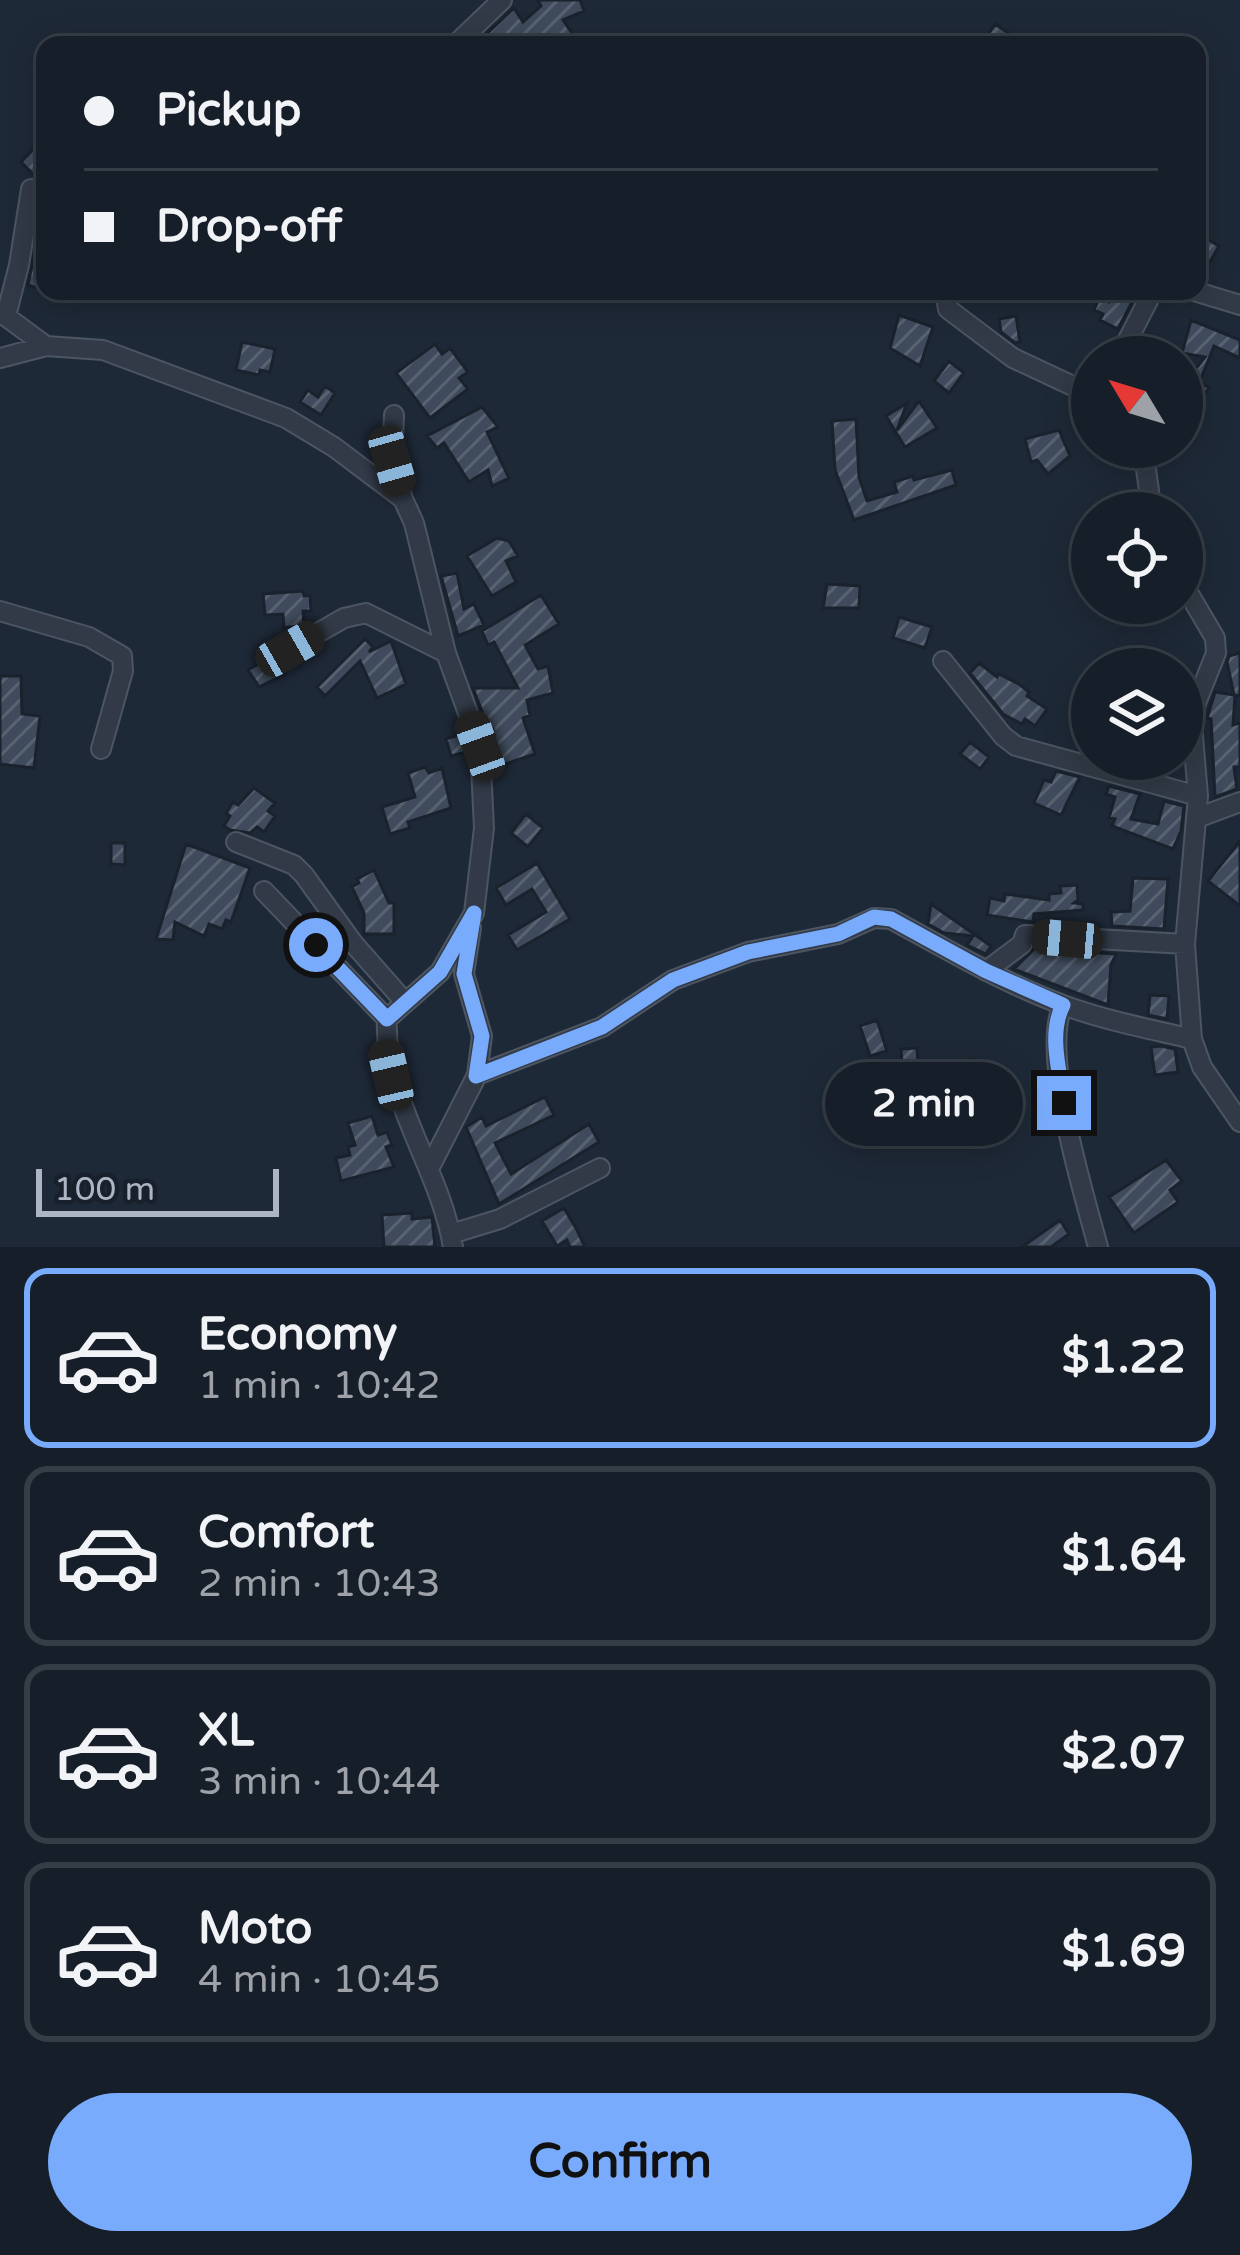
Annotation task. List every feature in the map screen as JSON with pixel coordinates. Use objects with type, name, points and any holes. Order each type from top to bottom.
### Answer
[{"type":"street","points":[[464,36],[502,0]]},
{"type":"street","points":[[31,189],[20,265],[3,314],[46,346]]},
{"type":"street","points":[[1206,295],[1240,305]]},
{"type":"street","points":[[944,300],[954,315],[1013,358],[1071,384]]},
{"type":"street","points":[[1130,336],[1148,300]]},
{"type":"street","points":[[0,358],[46,346],[103,350],[286,418],[404,499]]},
{"type":"street","points":[[394,415],[392,461],[414,523],[446,653],[480,746],[484,783],[484,828],[464,974],[482,1036],[476,1076],[430,1167]]},
{"type":"street","points":[[0,611],[89,637],[122,656],[123,670],[101,748]]},
{"type":"street","points":[[290,649],[344,618],[366,613],[446,653]]},
{"type":"street","points":[[1203,618],[1215,638],[1216,652],[1192,724],[1198,796],[1185,944],[1192,1039],[1202,1067],[1240,1122]]},
{"type":"street","points":[[943,661],[1016,746],[1198,796]]},
{"type":"street","points":[[1197,818],[1240,802]]},
{"type":"street","points":[[236,842],[294,865],[353,944],[404,1001]]},
{"type":"street","points":[[264,891],[387,1019]]},
{"type":"street","points":[[474,913],[440,972],[387,1019],[385,1049],[391,1075],[430,1167],[452,1241],[600,1168]]},
{"type":"street","points":[[476,1076],[602,1027],[673,980],[748,952],[838,934],[874,917],[891,919],[986,971],[1063,1005],[1192,1039]]},
{"type":"street","points":[[986,971],[1022,944],[1025,935],[1185,944]]},
{"type":"street","points":[[1063,1005],[1055,1036],[1069,1136],[1098,1247]]},
{"type":"building","points":[[538,0],[580,0],[584,11],[563,20],[574,36],[484,36],[514,8],[523,22],[541,6]]},
{"type":"building","points":[[995,24],[1013,36],[987,36]]},
{"type":"building","points":[[36,146],[36,177],[21,162]]},
{"type":"building","points":[[1206,238],[1219,246],[1206,269]]},
{"type":"building","points":[[36,244],[36,288],[28,285]]},
{"type":"building","points":[[1098,300],[1132,302],[1118,329],[1100,320],[1103,314],[1094,310]]},
{"type":"building","points":[[899,315],[933,327],[920,366],[890,348]]},
{"type":"building","points":[[1016,316],[1020,342],[1015,343],[1001,332],[999,319]]},
{"type":"building","points":[[1191,320],[1240,340],[1240,358],[1214,346],[1203,374],[1203,336],[1187,336]]},
{"type":"building","points":[[242,342],[275,349],[270,372],[260,370],[259,375],[236,370]]},
{"type":"building","points":[[435,344],[442,354],[450,348],[468,372],[459,378],[468,389],[430,418],[396,373]]},
{"type":"building","points":[[949,361],[964,373],[949,393],[934,381]]},
{"type":"building","points":[[325,386],[335,393],[321,415],[300,402],[308,390],[318,397]]},
{"type":"building","points":[[919,401],[937,428],[905,447],[886,416],[907,403],[897,430]]},
{"type":"building","points":[[482,407],[498,427],[487,432],[509,478],[492,486],[488,470],[469,482],[444,443],[437,448],[427,436]]},
{"type":"building","points":[[856,419],[859,477],[867,501],[897,492],[894,482],[913,476],[914,480],[952,470],[956,485],[854,520],[835,470],[832,421]]},
{"type":"building","points":[[1059,430],[1070,456],[1048,474],[1037,460],[1031,462],[1025,439]]},
{"type":"building","points":[[497,538],[509,541],[518,556],[506,561],[516,582],[492,596],[467,556]]},
{"type":"building","points":[[457,573],[464,609],[474,604],[484,625],[458,636],[441,576]]},
{"type":"building","points":[[827,584],[860,586],[859,608],[823,608]]},
{"type":"building","points":[[303,591],[304,596],[310,595],[311,611],[303,611],[304,625],[284,628],[283,614],[265,615],[263,594]]},
{"type":"building","points":[[541,595],[559,624],[525,645],[538,669],[548,666],[553,693],[527,700],[530,715],[523,718],[535,754],[499,766],[493,729],[489,730],[473,688],[518,688],[494,642],[488,645],[482,631]]},
{"type":"building","points":[[899,617],[932,627],[925,648],[893,638]]},
{"type":"building","points":[[365,639],[373,647],[369,652],[391,641],[406,684],[377,698],[360,661],[325,696],[317,687]]},
{"type":"building","points":[[1240,653],[1240,695],[1235,696],[1233,725],[1240,723],[1240,767],[1234,767],[1237,789],[1215,797],[1211,719],[1207,718],[1215,692],[1234,695],[1227,662],[1229,656]]},
{"type":"building","points":[[273,655],[285,674],[259,687],[248,670]]},
{"type":"building","points":[[979,663],[997,677],[1019,684],[1029,692],[1027,696],[1047,709],[1035,726],[1003,714],[970,673]]},
{"type":"building","points":[[0,676],[21,676],[22,714],[40,716],[34,768],[0,764]]},
{"type":"building","points":[[461,734],[466,752],[451,756],[446,739]]},
{"type":"building","points":[[970,742],[989,757],[980,769],[960,754]]},
{"type":"building","points":[[425,767],[429,773],[442,768],[451,808],[408,822],[410,828],[390,834],[382,807],[415,797],[408,773]]},
{"type":"building","points":[[1056,771],[1078,780],[1061,815],[1034,803],[1044,780],[1051,782]]},
{"type":"building","points":[[1109,786],[1140,794],[1131,819],[1158,824],[1164,801],[1184,806],[1173,849],[1112,826],[1115,819],[1109,818],[1115,797],[1106,794]]},
{"type":"building","points":[[254,788],[275,803],[268,811],[275,816],[264,832],[257,827],[250,833],[224,826],[233,802],[238,805]]},
{"type":"building","points":[[526,814],[543,828],[528,847],[511,833]]},
{"type":"building","points":[[1240,841],[1240,906],[1208,881]]},
{"type":"building","points":[[111,843],[125,843],[125,865],[111,864]]},
{"type":"building","points":[[186,844],[250,868],[231,922],[226,920],[222,929],[209,924],[204,936],[175,922],[173,940],[156,939]]},
{"type":"building","points":[[537,863],[570,919],[517,950],[508,935],[546,912],[532,889],[506,905],[496,888]]},
{"type":"building","points":[[374,870],[389,903],[394,903],[394,934],[364,934],[364,913],[352,887]]},
{"type":"building","points":[[1133,878],[1168,879],[1164,929],[1112,926],[1111,912],[1130,911]]},
{"type":"building","points":[[1077,885],[1074,903],[1083,904],[1083,910],[1034,914],[1033,922],[987,915],[990,898],[1004,901],[1005,894],[1049,900],[1049,894],[1061,893],[1060,886]]},
{"type":"building","points":[[931,904],[991,946],[986,954],[967,945],[973,936],[944,933],[928,924]]},
{"type":"building","points":[[1034,949],[1116,954],[1108,1005],[1014,969]]},
{"type":"building","points":[[1150,995],[1169,996],[1167,1019],[1148,1015]]},
{"type":"building","points":[[877,1020],[887,1051],[870,1056],[860,1026]]},
{"type":"building","points":[[1151,1047],[1175,1049],[1178,1072],[1155,1075]]},
{"type":"building","points":[[917,1048],[919,1076],[903,1078],[901,1049]]},
{"type":"building","points":[[975,1059],[978,1078],[959,1081],[956,1062]]},
{"type":"building","points":[[545,1097],[554,1115],[495,1143],[511,1174],[589,1124],[599,1142],[499,1204],[466,1127],[482,1117],[486,1126]]},
{"type":"building","points":[[372,1116],[378,1135],[387,1132],[392,1145],[386,1147],[394,1167],[341,1181],[336,1158],[350,1155],[348,1147],[355,1145],[348,1123]]},
{"type":"building","points":[[1166,1160],[1182,1181],[1170,1190],[1178,1202],[1134,1233],[1109,1197]]},
{"type":"building","points":[[564,1208],[585,1247],[570,1247],[567,1240],[557,1246],[542,1221]]},
{"type":"building","points":[[412,1213],[412,1219],[432,1217],[435,1247],[384,1247],[382,1215]]},
{"type":"building","points":[[1060,1220],[1069,1234],[1051,1247],[1022,1247]]},
{"type":"route","points":[[316,945],[387,1019],[440,972],[474,913],[464,974],[482,1036],[476,1076],[602,1027],[673,980],[748,952],[838,934],[874,917],[891,919],[986,971],[1063,1005],[1055,1036],[1064,1103]]}]
